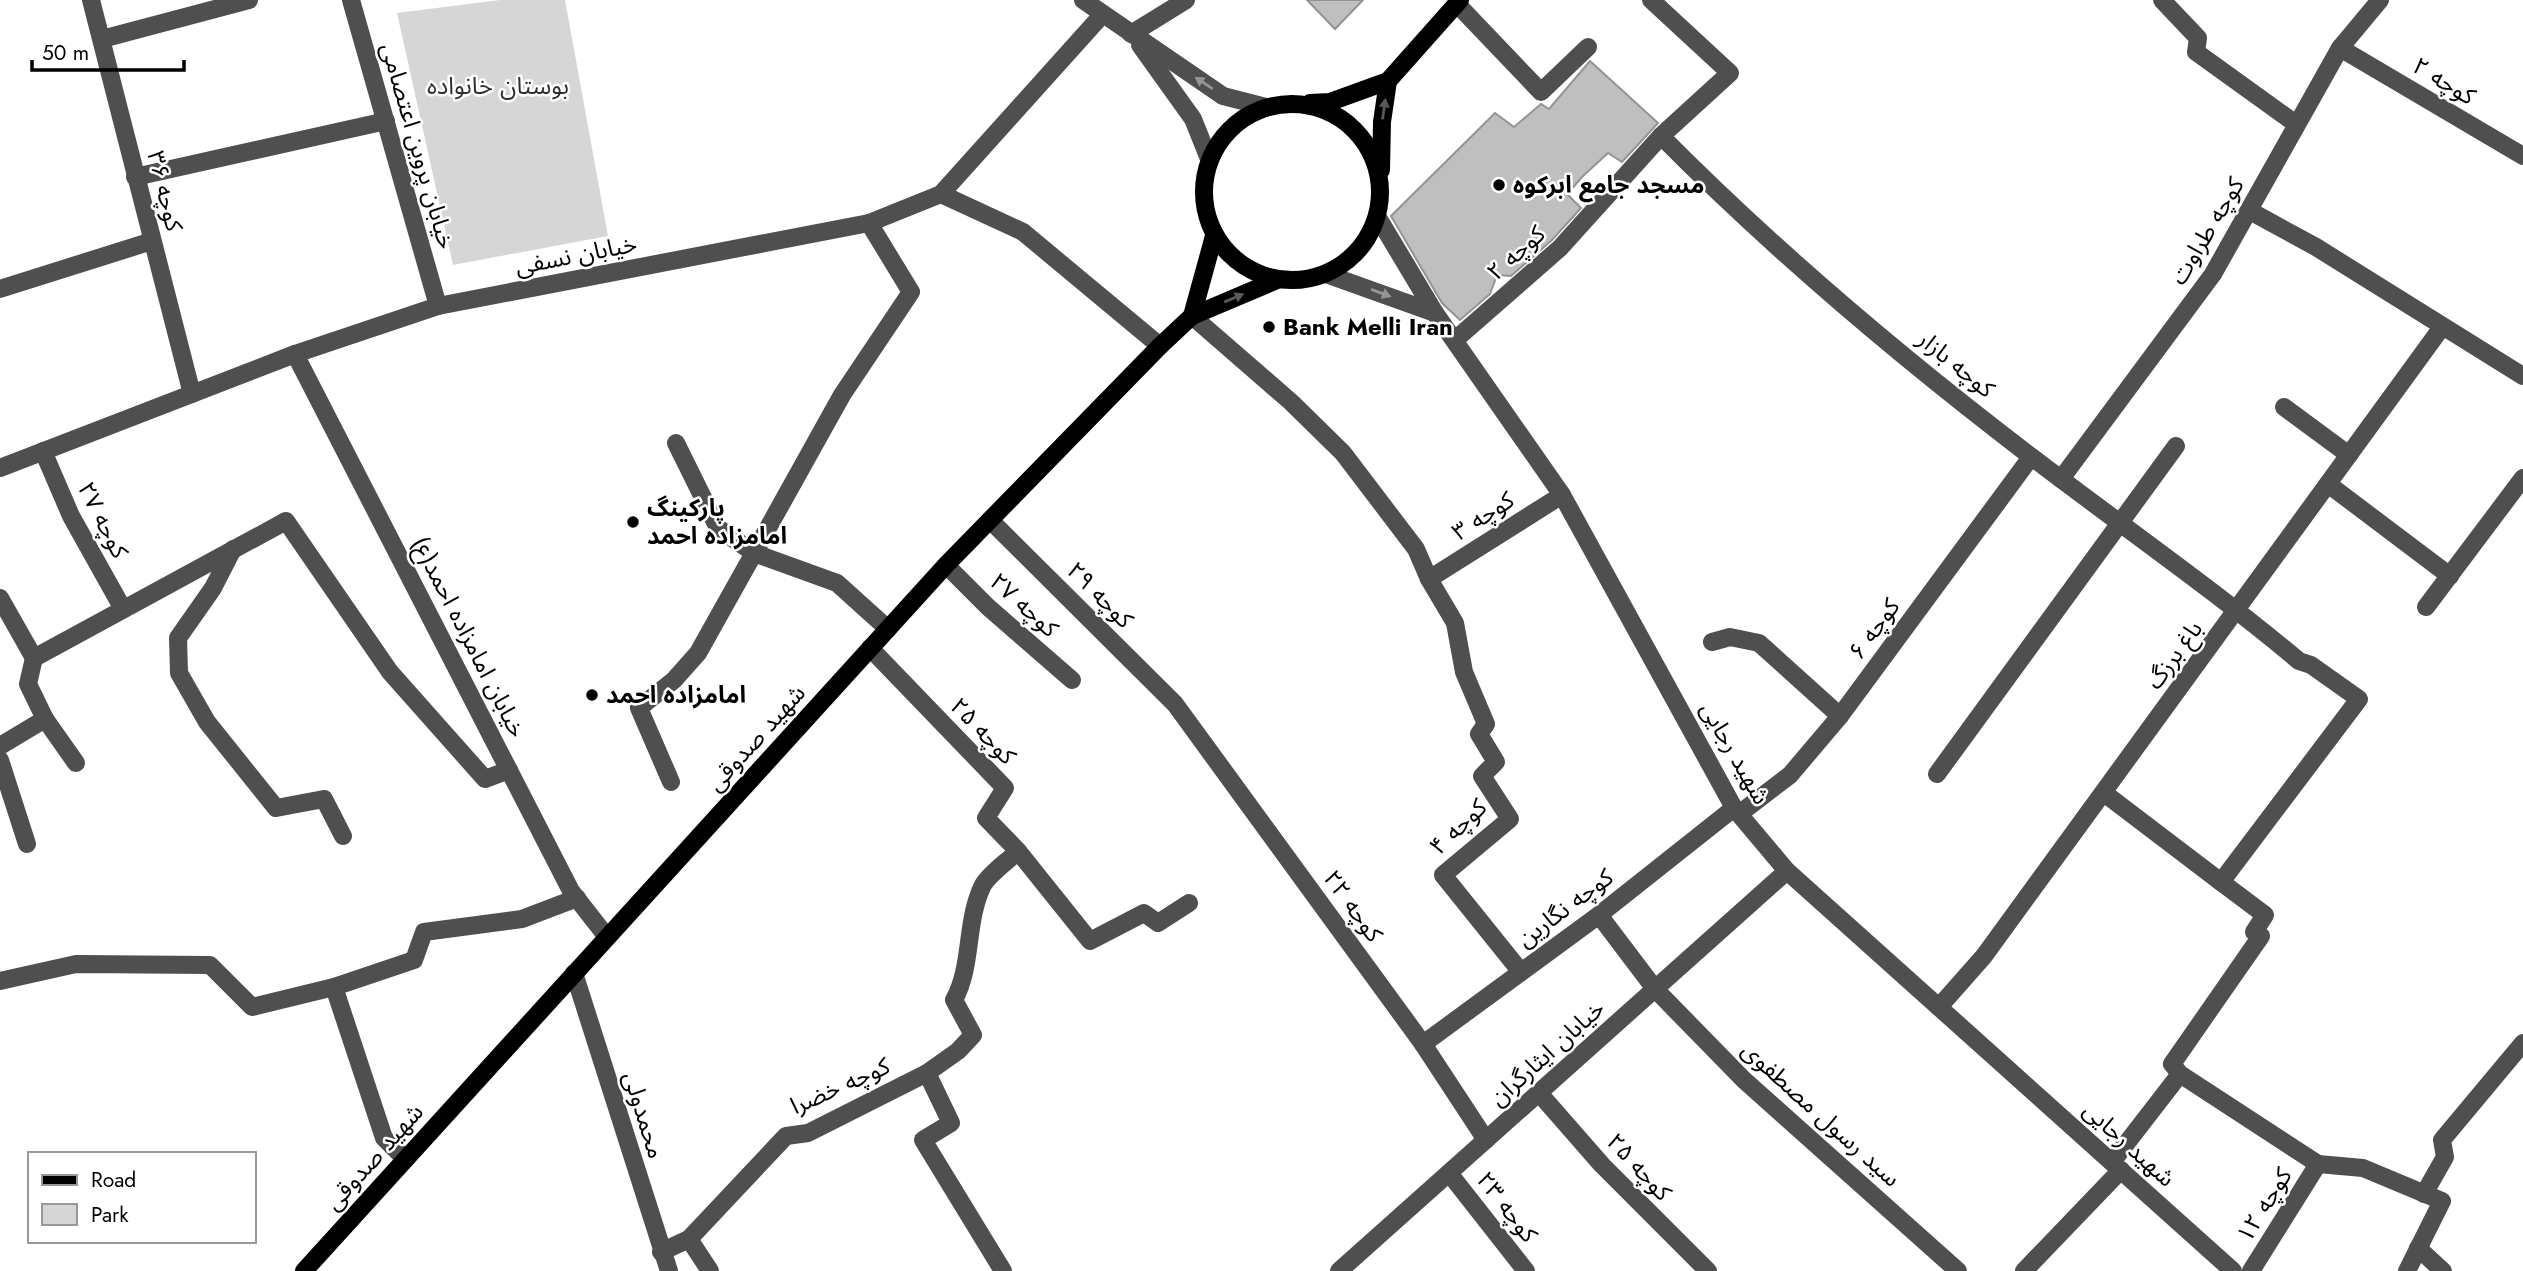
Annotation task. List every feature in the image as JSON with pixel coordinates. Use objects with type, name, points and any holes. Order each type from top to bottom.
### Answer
[{"type":"main road","points":[[1388,80],[1382,122],[1377,216],[1366,240],[1349,260],[1326,274],[1302,280],[1277,280],[1252,272],[1230,257],[1214,236],[1205,211],[1203,185],[1209,159],[1223,136],[1242,118],[1266,107],[1330,102],[1388,80],[1458,2]]},
{"type":"main road","points":[[1293,103],[1319,108],[1343,119],[1362,138],[1375,161],[1380,187]]},
{"type":"main road","points":[[1192,316],[1214,236]]},
{"type":"main road","name":"شهید صدوقی","points":[[304,1271],[946,565],[1160,346],[1192,316],[1277,280]]},
{"type":"street","name":"کوچه ۳۶","points":[[91,0],[192,394]]},
{"type":"street","points":[[102,38],[249,0]]},
{"type":"street","name":"خیابان پروین اعتصامی","points":[[351,0],[438,306]]},
{"type":"street","points":[[1083,0],[1223,96],[1266,107]]},
{"type":"street","points":[[1131,34],[1186,0]]},
{"type":"street","points":[[1651,0],[1730,73],[1661,136]]},
{"type":"street","points":[[2162,0],[2198,38],[2196,52],[2295,124]]},
{"type":"street","name":"کوچه طراوت","points":[[2061,479],[2213,274],[2340,48],[2380,0]]},
{"type":"street","points":[[1458,2],[1541,92],[1588,47]]},
{"type":"street","name":"خیابان نسفی","points":[[0,468],[295,354],[438,306],[869,223],[941,194],[1102,15]]},
{"type":"street","points":[[1131,34],[1194,119],[1209,159]]},
{"type":"street","name":"کوچه ۲","points":[[2340,48],[2523,156]]},
{"type":"street","points":[[135,177],[386,121]]},
{"type":"street","name":"کوچه ۲","points":[[1456,340],[1560,248],[1661,136]]},
{"type":"street","name":"کوچه بازار","points":[[1661,136],[1742,218],[2031,457],[2237,610],[2298,660],[2311,665],[2359,699],[2221,882]]},
{"type":"street","points":[[941,194],[1023,232],[1160,346]]},
{"type":"street","points":[[2250,211],[2316,247],[2523,376]]},
{"type":"street","name":"شهید رجایی","points":[[1377,216],[1435,313],[1562,495],[1736,811],[1787,870],[2233,1271]]},
{"type":"street","points":[[671,782],[639,708],[674,680],[698,653],[842,395],[911,292],[869,223]]},
{"type":"street","points":[[0,289],[152,241]]},
{"type":"street","points":[[1326,274],[1435,313]]},
{"type":"street","points":[[1192,316],[1291,402],[1343,453],[1416,549],[1429,579]]},
{"type":"street","name":"باغ برزگ","points":[[1939,1007],[1984,956],[2442,327]]},
{"type":"street","name":"خیابان امامزاده احمد(ع)","points":[[295,354],[577,898],[607,937]]},
{"type":"street","points":[[2284,407],[2349,455]]},
{"type":"street","points":[[676,443],[718,528],[754,553],[837,583],[888,629]]},
{"type":"street","points":[[1937,774],[2176,446]]},
{"type":"street","name":"کوچه ۲۷","points":[[43,451],[71,516],[123,609]]},
{"type":"street","name":"کوچه ۶","points":[[1736,811],[1790,775],[1840,716],[2031,457]]},
{"type":"street","points":[[2426,607],[2523,478]]},
{"type":"street","points":[[2328,484],[2450,576]]},
{"type":"street","name":"کوچه ۳","points":[[1429,579],[1562,495]]},
{"type":"street","name":"کوچه ۲۹","points":[[990,520],[1175,704]]},
{"type":"street","points":[[34,658],[286,521],[390,672],[485,779],[509,770]]},
{"type":"street","points":[[233,549],[213,588],[178,638],[179,673],[207,722],[276,808],[324,799],[343,836]]},
{"type":"street","name":"کوچه ۲۷","points":[[946,565],[988,607],[1072,680]]},
{"type":"street","name":"کوچه ۴","points":[[1429,579],[1455,623],[1465,672],[1486,724],[1479,734],[1496,762],[1482,776],[1510,819],[1443,875],[1521,972]]},
{"type":"street","points":[[0,598],[34,658],[28,684],[46,719],[76,763]]},
{"type":"street","points":[[1712,642],[1730,637],[1759,643],[1840,716]]},
{"type":"street","name":"کوچه ۲۵","points":[[870,648],[1005,788],[986,818],[1018,851]]},
{"type":"street","name":"کوچه ۲۲","points":[[1175,704],[1423,1044],[1486,1140]]},
{"type":"street","points":[[0,746],[46,719]]},
{"type":"street","points":[[0,760],[27,844]]},
{"type":"street","points":[[2104,793],[2265,915],[2254,932],[2260,936],[2172,1064],[2180,1074],[2318,1164],[2363,1168],[2442,1201],[2407,1271]]},
{"type":"street","name":"کوچه نگارین","points":[[1423,1044],[1736,811]]},
{"type":"street","points":[[1018,851],[1090,941],[1144,913],[1158,923],[1189,902]]},
{"type":"street","name":"کوچه خضرا","points":[[689,1239],[786,1136],[808,1133],[927,1073],[958,1051],[974,1035],[954,1000],[963,985],[966,950],[984,885],[1018,851]]},
{"type":"street","name":"خیابان ایثارگران","points":[[1339,1271],[1787,870]]},
{"type":"street","points":[[0,981],[76,964],[210,965],[252,1007],[334,987],[414,960],[424,932],[522,919],[577,898]]},
{"type":"street","name":"سید رسول مصطفوی","points":[[1599,915],[1655,989],[1744,1080],[1958,1271]]},
{"type":"street","name":"محمدولی","points":[[575,973],[669,1271]]},
{"type":"street","points":[[334,987],[384,1138],[405,1160]]},
{"type":"street","points":[[2424,1194],[2445,1157],[2442,1140],[2523,1043]]},
{"type":"street","points":[[927,1073],[951,1123],[923,1140],[1003,1271]]},
{"type":"street","points":[[2024,1271],[2117,1166],[2180,1074]]},
{"type":"street","name":"کوچه ۲۵","points":[[1539,1093],[1602,1165],[1709,1271]]},
{"type":"street","name":"کوچه ۱۲","points":[[2251,1271],[2318,1164]]},
{"type":"street","name":"کوچه ۲۳","points":[[1449,1173],[1526,1271]]},
{"type":"street","points":[[661,1252],[689,1239],[710,1271]]},
{"type":"street","points":[[2418,1248],[2443,1271]]},
{"type":"green space","name":"بوستان خانواده","points":[[500,0],[565,0],[608,236],[453,265],[397,13]]},
{"type":"building","points":[[1307,0],[1363,0],[1335,29]]},
{"type":"building","name":"مسجد جامع ابرکوه","points":[[1590,61],[1658,123],[1622,162],[1608,153],[1583,176],[1567,194],[1581,208],[1552,240],[1511,276],[1497,275],[1490,294],[1460,320],[1442,303],[1391,216],[1495,113],[1514,127],[1541,104],[1549,109]]},
{"type":"place","name":"مسجد جامع ابرکوه","points":[[1499,185]]},
{"type":"place","name":"Bank Melli Iran","points":[[1269,327]]},
{"type":"place","name":"پارکینگ امامزاده احمد","points":[[633,522]]},
{"type":"place","name":"امامزاده احمد","points":[[592,695]]}]
